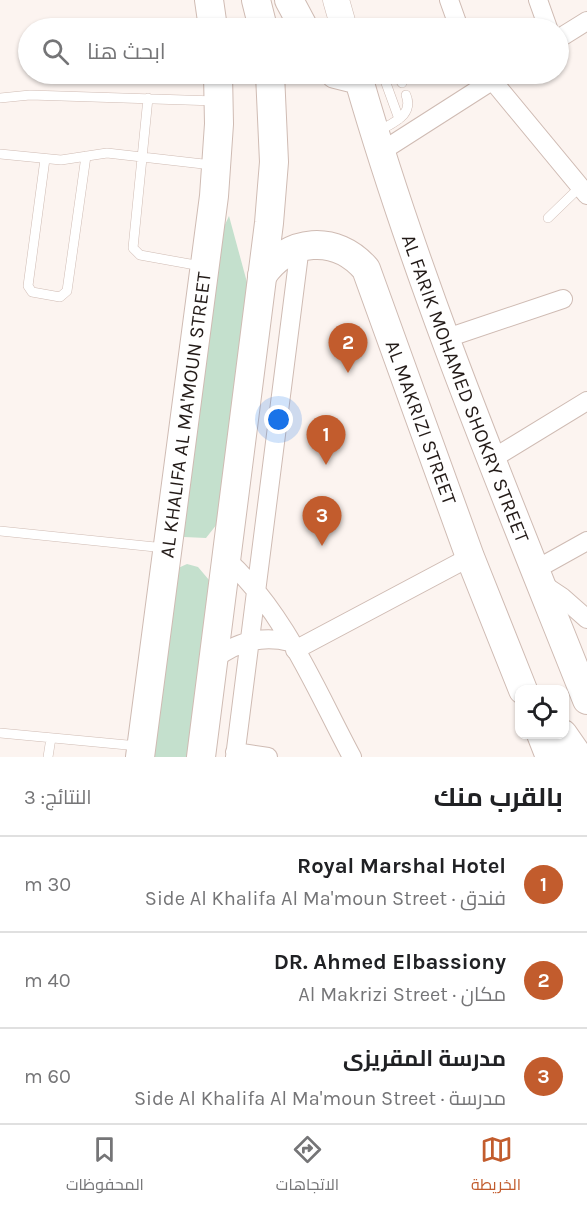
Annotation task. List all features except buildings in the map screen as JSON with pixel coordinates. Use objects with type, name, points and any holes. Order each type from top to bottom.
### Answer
[{"type":"main road","points":[[209,0],[212,18]]},
{"type":"main road","points":[[256,0],[260,18]]},
{"type":"main road","points":[[289,0],[299,18]]},
{"type":"main road","points":[[201,757],[262,276],[274,162],[270,84]]},
{"type":"main road","name":"AL FARIK MOHAMED SHOKRY STREET","points":[[370,84],[377,144],[492,459],[587,700]]},
{"type":"main road","name":"AL KHALIFA AL MA'MOUN STREET","points":[[141,752],[217,166],[218,87]]},
{"type":"main road","name":"AL MAKRIZI STREET","points":[[262,276],[278,257],[300,246],[325,244],[358,260],[366,269],[470,557],[521,685]]},
{"type":"main road","points":[[543,739],[550,757]]},
{"type":"main road","points":[[566,739],[579,757]]},
{"type":"street","points":[[448,0],[455,18]]},
{"type":"street","points":[[538,0],[544,18]]},
{"type":"street","points":[[339,1],[342,18]]},
{"type":"street","points":[[569,32],[587,21]]},
{"type":"street","points":[[377,144],[479,84]]},
{"type":"street","points":[[492,84],[584,190]]},
{"type":"street","points":[[268,757],[235,755],[300,246]]},
{"type":"street","points":[[447,338],[563,299]]},
{"type":"street","points":[[492,459],[587,401]]},
{"type":"street","points":[[587,541],[538,576],[587,619]]},
{"type":"street","points":[[213,660],[230,648],[249,641],[270,638],[293,646],[470,557]]},
{"type":"street","points":[[226,559],[256,589],[293,646],[352,757]]},
{"type":"lane","points":[[375,84],[399,119]]},
{"type":"lane","points":[[0,98],[30,95],[148,98],[218,87]]},
{"type":"lane","points":[[377,144],[408,109],[406,95]]},
{"type":"lane","points":[[148,98],[133,248],[140,255],[204,267]]},
{"type":"lane","points":[[0,154],[45,159],[107,153],[217,166]]},
{"type":"lane","points":[[45,159],[28,286],[32,292],[60,297],[67,291],[86,156]]},
{"type":"lane","points":[[548,218],[584,190]]},
{"type":"lane","points":[[0,531],[166,548]]},
{"type":"lane","points":[[0,733],[51,738],[141,752]]},
{"type":"lane","points":[[48,757],[51,738]]},
{"type":"green space","points":[[229,216],[248,286],[217,524],[206,538],[184,537],[178,525],[214,248]]},
{"type":"green space","points":[[187,564],[198,567],[209,580],[188,757],[152,757],[176,569]]},
{"type":"place","name":"DR. Ahmed Elbassiony","points":[[348,373]]},
{"type":"place","name":"Royal Marshal Hotel","points":[[326,465]]},
{"type":"place","name":"مدرسة المقريزى","points":[[322,546]]}]
